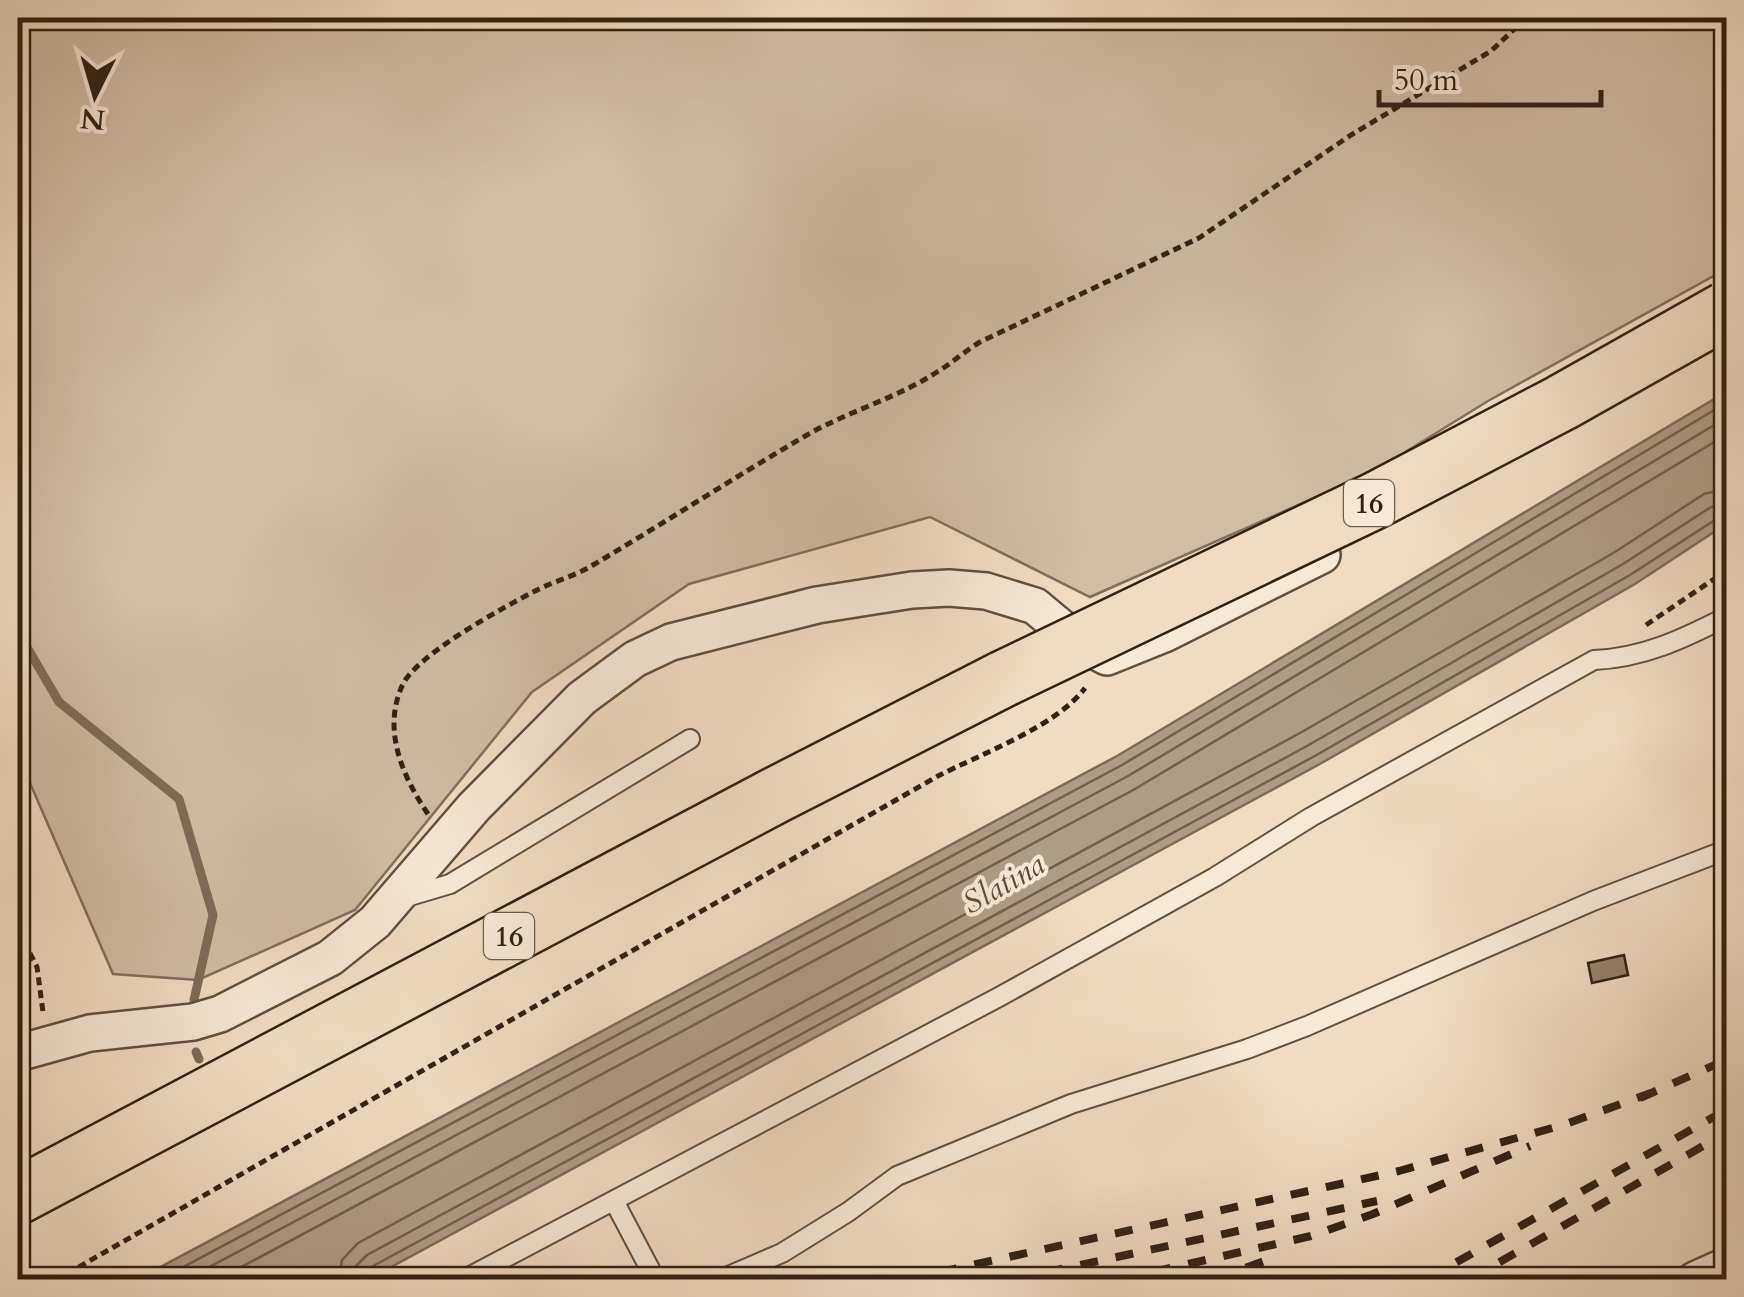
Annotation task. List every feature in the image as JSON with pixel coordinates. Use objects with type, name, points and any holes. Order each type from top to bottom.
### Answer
[{"type":"main road","name":"16","points":[[18,1196],[759,804],[1003,679],[1376,500],[1561,403],[1726,310]]},
{"type":"street","points":[[31,1049],[90,1033],[192,1022],[220,1014],[330,958],[354,942],[540,738],[605,678],[671,642],[857,598],[949,588],[999,594],[1035,606],[1077,641],[1106,657],[1207,614],[1460,486],[1726,335]]},
{"type":"street","points":[[1695,1280],[1726,1266]]},
{"type":"lane","points":[[464,1280],[999,997],[1594,660],[1622,659],[1655,650],[1726,617]]},
{"type":"lane","points":[[393,901],[450,884],[690,739]]},
{"type":"lane","points":[[719,1280],[782,1252],[848,1212],[897,1176],[1071,1104],[1247,1049],[1307,1026],[1593,901],[1726,850]]},
{"type":"lane","points":[[614,1201],[652,1274],[663,1280]]},
{"type":"path","points":[[444,839],[404,776],[398,756],[394,730],[398,701],[402,685],[413,669],[506,607],[588,568],[830,422],[939,372],[958,354],[980,342],[1200,238],[1351,136],[1490,51],[1526,18]]},
{"type":"path","points":[[1594,660],[1726,571]]},
{"type":"path","points":[[56,1280],[938,776],[1038,725],[1077,698],[1106,657]]},
{"type":"path","points":[[18,930],[37,967],[43,992],[31,1049]]},
{"type":"shaded area","points":[[18,18],[1726,18],[1726,269],[1488,401],[1373,472],[1090,597],[930,517],[689,584],[532,692],[355,910],[198,980],[113,974],[18,762]]},
{"type":"water","name":"Slatina","points":[[1726,392],[1726,524],[1635,584],[1318,765],[369,1279],[138,1279],[1117,756]]},
{"type":"building","points":[[1624,955],[1628,975],[1592,983],[1588,963]]},
{"type":"waterway","points":[[18,632],[59,702],[179,799],[213,915],[194,1000]]},
{"type":"waterway","points":[[196,1052],[199,1059]]},
{"type":"railway","points":[[1640,1098],[1726,1060]]},
{"type":"railway","points":[[904,1280],[1399,1171],[1563,1125],[1651,1093]]},
{"type":"railway","points":[[1425,1280],[1726,1110]]},
{"type":"railway","points":[[1468,1280],[1726,1133]]},
{"type":"railway","points":[[1118,1280],[1311,1236],[1373,1214],[1530,1146]]},
{"type":"railway","points":[[1010,1280],[1377,1201]]},
{"type":"railway","points":[[1212,1280],[1270,1259]]}]
